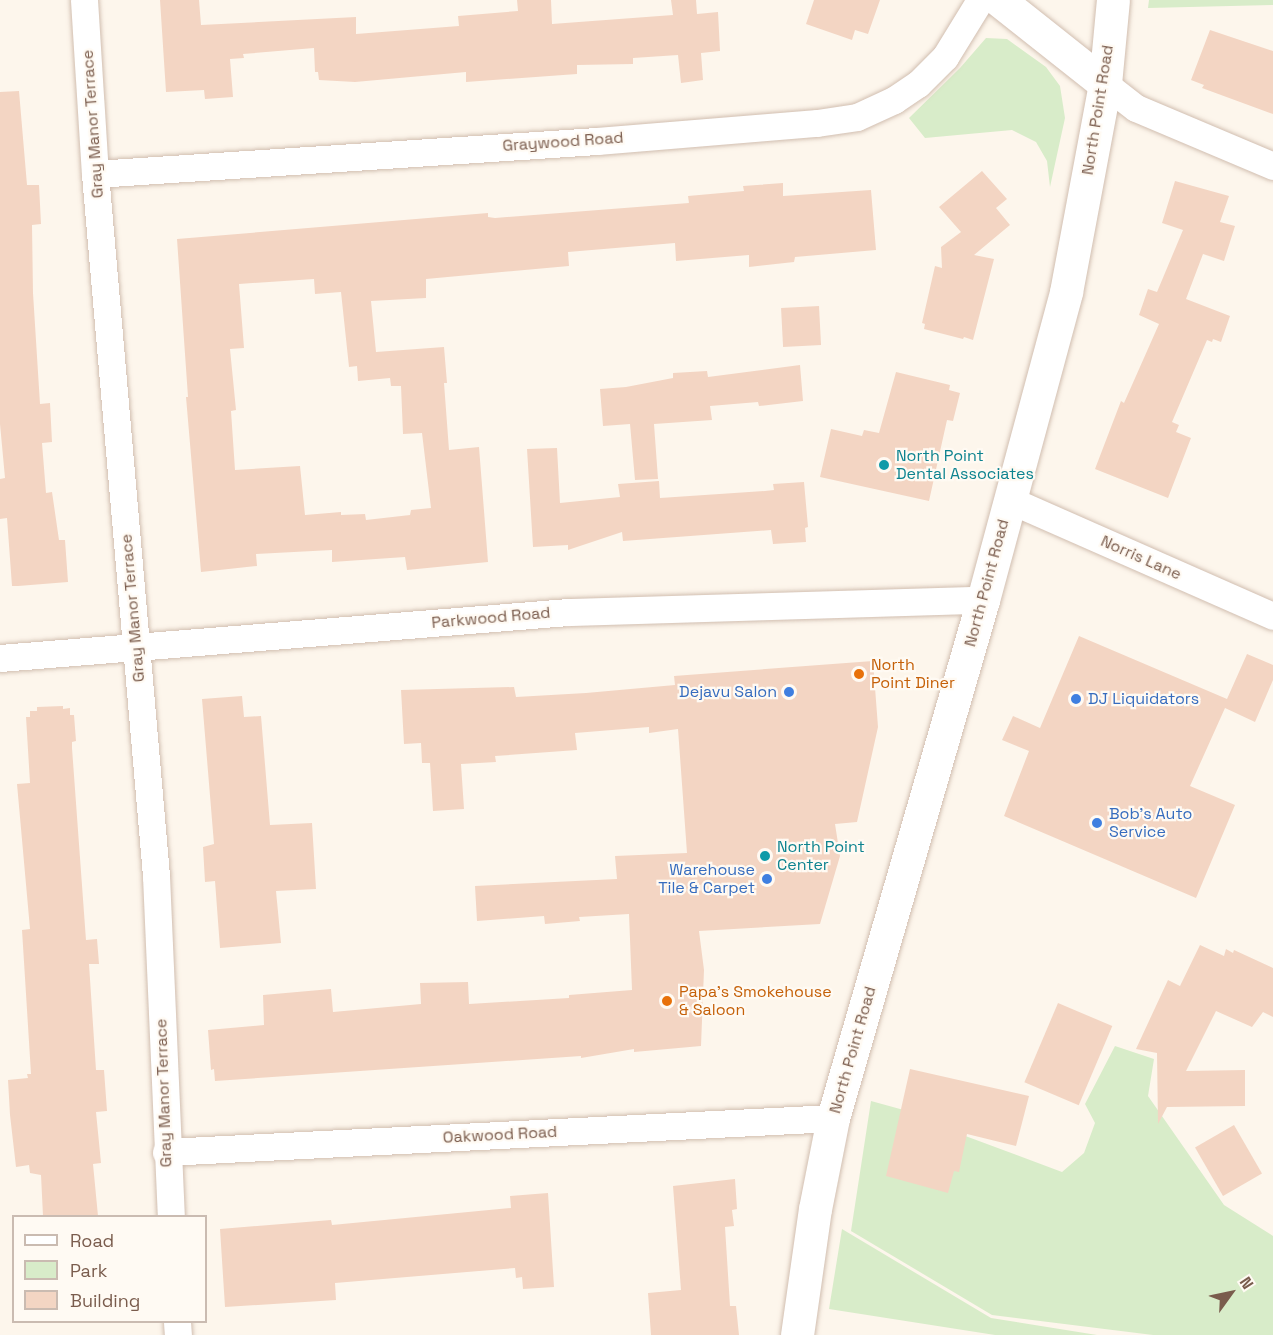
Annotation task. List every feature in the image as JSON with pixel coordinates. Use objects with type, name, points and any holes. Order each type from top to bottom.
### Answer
[{"type":"street","name":"Gray Manor Terrace","points":[[84,0],[95,174],[156,876],[166,1152],[171,1215]]},
{"type":"street","name":"Graywood Road","points":[[95,174],[597,141],[857,117],[894,100],[918,84],[945,57],[980,0]]},
{"type":"street","points":[[999,0],[1136,108],[1273,166]]},
{"type":"street","name":"North Point Road","points":[[797,1335],[815,1209],[833,1118],[983,600],[1066,292],[1105,84],[1113,0]]},
{"type":"street","name":"Norris Lane","points":[[1010,500],[1273,616]]},
{"type":"street","name":"Parkwood Road","points":[[0,658],[568,612],[983,600]]},
{"type":"street","name":"Oakwood Road","points":[[166,1152],[833,1118]]},
{"type":"green space","points":[[1149,0],[1273,0],[1273,5],[1148,8]]},
{"type":"green space","points":[[986,38],[1007,39],[1046,67],[1060,86],[1065,118],[1050,187],[1047,161],[1036,142],[1012,130],[925,138],[909,118],[960,68]]},
{"type":"green space","points":[[1115,1046],[1154,1059],[1148,1096],[1224,1205],[1273,1236],[1273,1335],[1153,1335],[992,1315],[851,1231],[871,1101],[962,1126],[960,1134],[1062,1172],[1084,1153],[1095,1123],[1085,1104]]},
{"type":"green space","points":[[842,1229],[991,1318],[1097,1335],[995,1335],[829,1309]]},
{"type":"building","points":[[160,0],[199,0],[201,25],[356,17],[356,34],[459,26],[458,16],[518,11],[517,0],[551,0],[552,24],[673,15],[671,0],[696,0],[697,14],[718,12],[720,51],[701,53],[703,80],[681,83],[678,55],[633,58],[633,64],[577,65],[577,74],[466,82],[466,72],[355,82],[319,80],[318,72],[315,72],[314,48],[243,54],[244,58],[230,59],[233,97],[205,99],[204,90],[166,92]]},
{"type":"building","points":[[814,0],[880,0],[868,34],[855,30],[852,40],[806,24]]},
{"type":"building","points":[[1210,30],[1273,51],[1273,114],[1202,88],[1204,85],[1191,80]]},
{"type":"building","points":[[19,91],[27,185],[39,185],[41,224],[32,225],[33,293],[40,404],[50,403],[52,442],[42,443],[46,493],[52,492],[59,540],[65,540],[68,582],[12,586],[7,518],[0,519],[0,479],[5,478],[0,424],[0,92]]},
{"type":"building","points":[[982,171],[1007,199],[996,208],[1010,225],[974,255],[994,259],[973,340],[924,329],[925,324],[922,323],[935,266],[942,268],[941,247],[961,232],[939,207]]},
{"type":"building","points":[[1175,181],[1229,196],[1220,222],[1235,226],[1224,261],[1203,254],[1186,299],[1230,316],[1221,342],[1213,339],[1212,342],[1207,340],[1172,422],[1179,425],[1176,432],[1191,438],[1168,498],[1095,469],[1121,401],[1124,403],[1159,324],[1139,315],[1148,289],[1157,292],[1183,230],[1162,223]]},
{"type":"building","points":[[783,183],[783,196],[871,190],[876,250],[795,257],[794,262],[749,267],[749,255],[676,261],[675,243],[568,252],[569,266],[426,279],[426,298],[371,301],[376,352],[444,347],[449,450],[479,447],[488,562],[407,570],[405,557],[332,562],[332,550],[256,554],[257,566],[201,572],[186,397],[188,397],[177,239],[488,213],[488,217],[495,218],[689,203],[688,196],[744,191],[743,186]],"holes":[[[314,279],[315,294],[341,292],[349,367],[357,366],[358,381],[390,378],[391,386],[401,386],[403,434],[422,433],[431,508],[411,510],[410,515],[366,520],[365,514],[341,515],[341,512],[305,515],[300,466],[235,470],[231,411],[236,410],[230,349],[244,348],[239,284]]]},
{"type":"building","points":[[819,306],[821,345],[783,347],[781,308]]},
{"type":"building","points":[[800,365],[803,401],[759,406],[758,402],[710,406],[712,420],[654,424],[658,479],[635,480],[630,424],[603,426],[600,389],[626,387],[673,378],[673,373],[707,371],[708,377]]},
{"type":"building","points":[[896,372],[950,385],[949,390],[960,393],[953,421],[947,420],[929,501],[820,477],[831,429],[862,436],[864,430],[879,433]]},
{"type":"building","points":[[557,448],[560,503],[620,497],[618,484],[659,481],[660,498],[774,490],[773,484],[804,482],[808,527],[805,528],[806,542],[773,544],[771,530],[623,541],[622,532],[568,550],[568,545],[533,547],[527,449]]},
{"type":"building","points":[[1079,636],[1227,699],[1247,654],[1273,665],[1273,680],[1255,722],[1225,708],[1190,786],[1235,805],[1196,898],[1004,816],[1029,751],[1002,740],[1013,716],[1040,728]]},
{"type":"building","points":[[873,661],[878,727],[857,822],[835,824],[840,856],[820,924],[699,931],[704,970],[701,1046],[634,1052],[634,1049],[581,1058],[581,1056],[215,1081],[214,1069],[211,1070],[208,1030],[264,1025],[263,995],[331,989],[333,1012],[421,1004],[420,983],[468,982],[469,1004],[569,998],[569,995],[632,990],[629,914],[579,917],[580,921],[545,924],[544,916],[477,921],[475,886],[617,879],[615,856],[687,853],[678,729],[649,733],[649,727],[575,733],[577,750],[495,756],[496,762],[461,764],[464,809],[433,811],[430,763],[422,763],[421,743],[404,744],[401,690],[514,687],[516,697],[586,693],[675,685],[674,676]]},
{"type":"building","points":[[242,696],[244,717],[261,716],[270,825],[312,823],[316,889],[276,891],[281,943],[220,948],[215,881],[205,882],[203,847],[214,844],[202,699]]},
{"type":"building","points":[[63,706],[63,709],[70,708],[70,715],[74,715],[76,741],[72,742],[72,748],[86,940],[97,939],[99,964],[89,964],[96,1070],[104,1070],[107,1111],[96,1112],[101,1163],[93,1164],[98,1215],[43,1215],[41,1175],[30,1173],[29,1165],[16,1167],[8,1080],[28,1078],[27,1074],[31,1074],[22,930],[30,929],[17,784],[30,783],[26,717],[30,717],[30,711],[37,711],[37,707]]},
{"type":"building","points":[[1200,945],[1224,956],[1226,949],[1233,953],[1234,950],[1273,968],[1273,1017],[1263,1012],[1252,1027],[1216,1011],[1186,1071],[1245,1070],[1245,1106],[1167,1107],[1158,1124],[1157,1053],[1136,1049],[1168,980],[1180,986]]},
{"type":"building","points":[[1058,1003],[1112,1026],[1079,1105],[1024,1082]]},
{"type":"building","points":[[910,1069],[1029,1096],[1016,1146],[967,1134],[959,1172],[954,1171],[948,1193],[886,1176]]},
{"type":"building","points":[[1234,1125],[1262,1173],[1223,1196],[1195,1148]]},
{"type":"building","points":[[735,1179],[737,1209],[732,1210],[734,1226],[725,1227],[730,1306],[736,1306],[739,1335],[651,1335],[648,1293],[681,1290],[673,1186]]},
{"type":"building","points":[[548,1193],[554,1287],[523,1289],[522,1277],[516,1278],[515,1268],[335,1283],[336,1300],[225,1307],[220,1229],[331,1220],[332,1225],[511,1208],[510,1196]]},
{"type":"place","name":"North Point Dental Associates","points":[[884,465]]},
{"type":"place","name":"North Point Diner","points":[[859,674]]},
{"type":"place","name":"Dejavu Salon","points":[[789,692]]},
{"type":"place","name":"DJ Liquidators","points":[[1076,699]]},
{"type":"place","name":"Bob’s Auto Service","points":[[1097,823]]},
{"type":"place","name":"North Point Center","points":[[765,856]]},
{"type":"place","name":"Warehouse Tile & Carpet","points":[[767,879]]},
{"type":"place","name":"Papa’s Smokehouse & Saloon","points":[[667,1001]]}]
